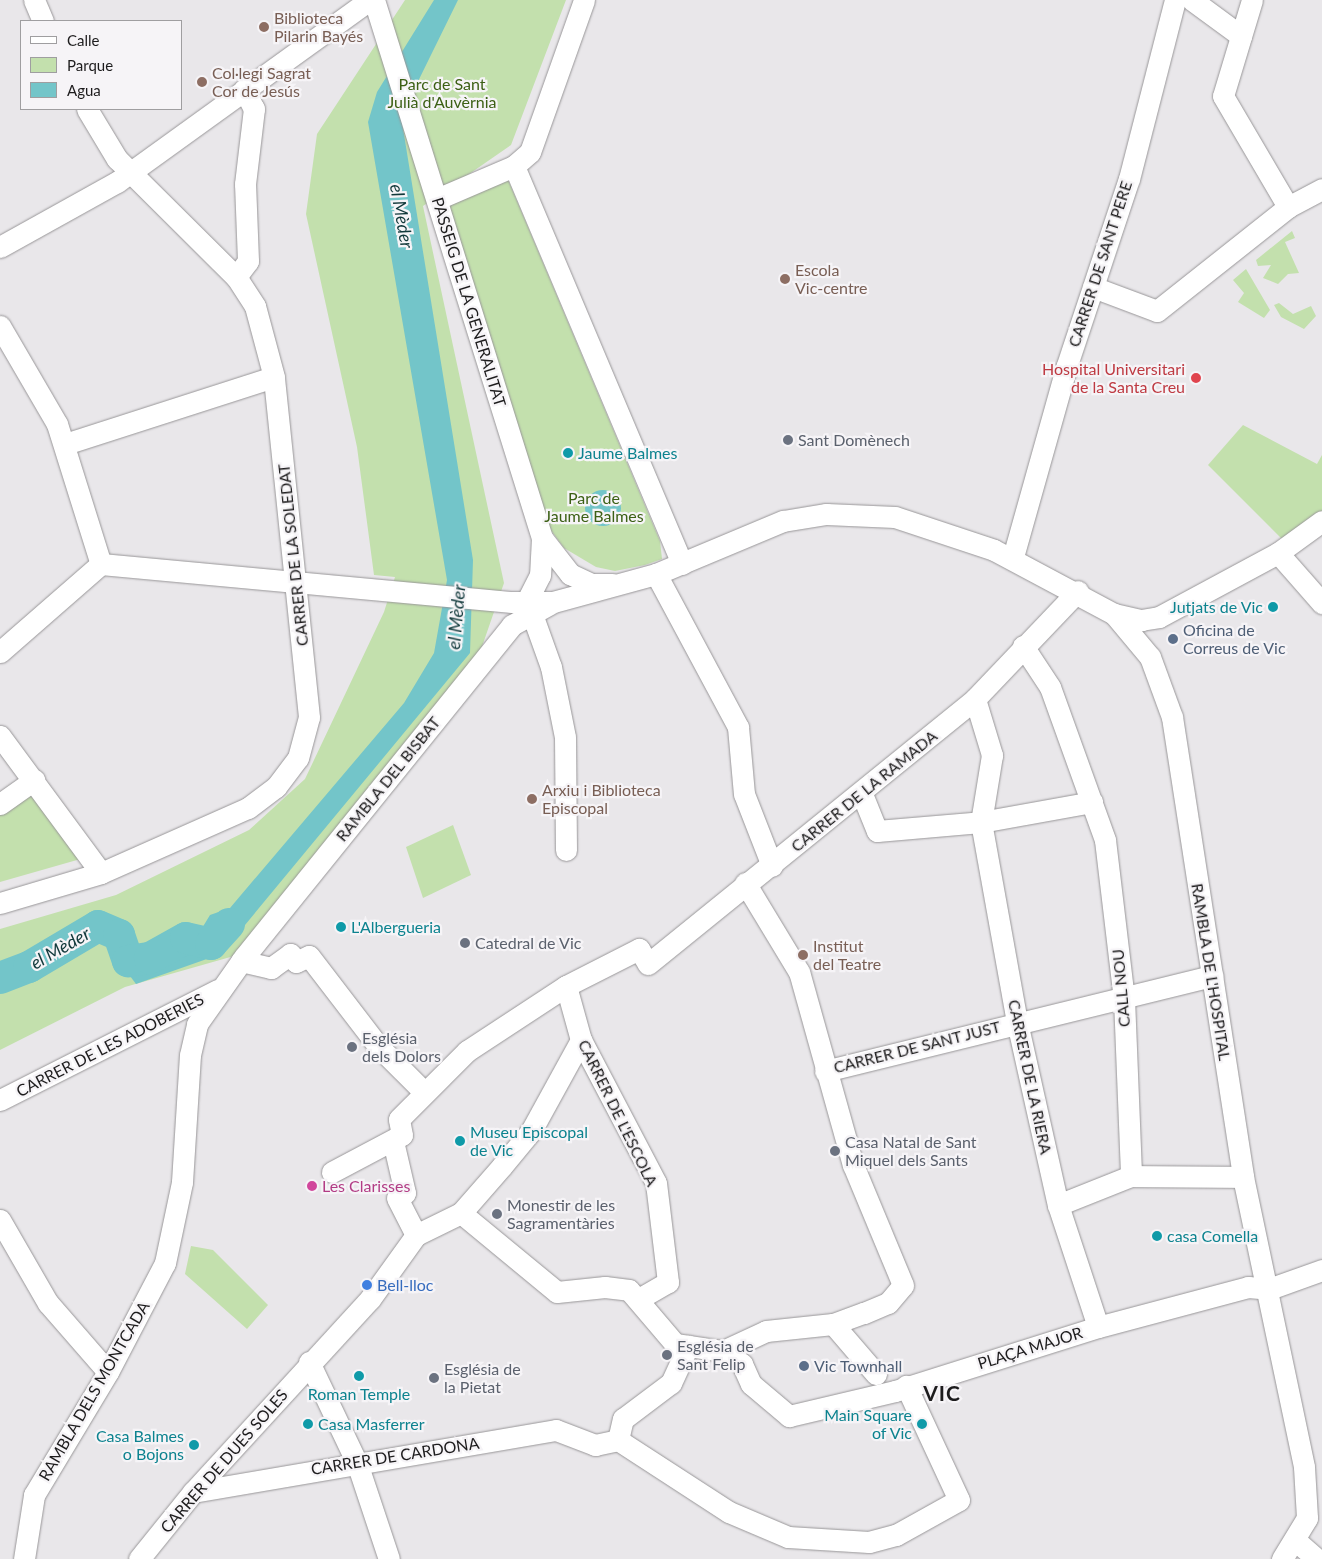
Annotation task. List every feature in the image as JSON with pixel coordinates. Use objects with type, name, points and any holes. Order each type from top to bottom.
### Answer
[{"type":"street","points":[[34,0],[43,20]]},
{"type":"street","points":[[434,190],[514,166],[530,152],[584,0]]},
{"type":"street","name":"CARRER DE SANT PERE","points":[[1013,556],[1093,287],[1129,178],[1175,0]]},
{"type":"street","points":[[1192,0],[1241,36]]},
{"type":"street","points":[[1252,0],[1223,96],[1288,207]]},
{"type":"street","points":[[0,247],[130,172],[244,89],[374,5]]},
{"type":"street","name":"PASSEIG DE LA GENERALITAT","points":[[374,5],[434,190],[542,538],[540,575],[523,607]]},
{"type":"street","points":[[236,277],[248,261],[245,184],[254,109],[244,89]]},
{"type":"street","name":"CARRER DE LA SOLEDAT","points":[[0,902],[101,873],[248,808],[276,787],[298,758],[309,717],[297,581],[274,377],[255,306],[236,277],[130,172],[88,110]]},
{"type":"street","points":[[514,166],[682,564]]},
{"type":"street","points":[[1093,287],[1157,311],[1288,207],[1322,189]]},
{"type":"street","points":[[0,326],[65,444],[101,564]]},
{"type":"street","points":[[65,444],[274,377]]},
{"type":"street","name":"RAMBLA DE L'HOSPITAL","points":[[628,584],[783,522],[826,514],[895,517],[1013,556],[1078,591],[1114,614],[1150,657],[1172,717],[1243,1178],[1269,1288],[1304,1466],[1307,1518],[1296,1541],[1282,1559]]},
{"type":"street","points":[[1150,657],[1159,617],[1278,553],[1322,521]]},
{"type":"street","points":[[542,538],[570,574],[591,584],[628,584]]},
{"type":"street","points":[[1278,553],[1322,603]]},
{"type":"street","points":[[0,652],[101,564],[391,590],[475,599],[523,607],[551,667],[565,737],[566,850]]},
{"type":"street","points":[[656,574],[738,727],[744,794],[772,866]]},
{"type":"street","name":"RAMBLA DEL BISBAT","points":[[238,964],[512,625],[523,607],[553,602],[628,584]]},
{"type":"street","name":"CARRER DE LA RAMADA","points":[[566,986],[639,949],[648,964],[746,883],[772,866],[862,794],[975,699],[1078,591]]},
{"type":"street","name":"RAMBLA DE L'HOSPITAL","points":[[1114,614],[1141,620],[1159,617]]},
{"type":"street","name":"CALL NOU","points":[[1024,646],[1050,687],[1105,840],[1124,999],[1131,1176]]},
{"type":"street","name":"CARRER DE LA RIERA","points":[[975,699],[992,755],[981,822],[1017,1022],[1058,1205],[1098,1328]]},
{"type":"street","points":[[0,736],[101,873]]},
{"type":"street","points":[[0,804],[34,780]]},
{"type":"street","points":[[862,794],[877,831],[981,822],[1092,802]]},
{"type":"street","points":[[461,1213],[557,1292],[605,1287],[629,1290],[639,1299],[675,1344],[723,1352],[766,1331],[833,1324],[888,1303],[902,1285],[853,1165],[825,1071],[799,972],[746,883]]},
{"type":"street","points":[[238,964],[271,968],[290,954],[296,962],[309,956],[378,1046],[425,1093]]},
{"type":"street","name":"RAMBLA DELS MONTCADA","points":[[24,1559],[34,1494],[108,1372],[165,1262],[182,1182],[190,1055],[197,1024],[238,964]]},
{"type":"street","name":"CARRER DE SANT JUST","points":[[825,1071],[1017,1022],[1124,999],[1213,976]]},
{"type":"street","points":[[332,1172],[402,1136],[399,1118],[467,1051],[566,986]]},
{"type":"street","name":"CARRER DE L'ESCOLA","points":[[566,986],[581,1040],[656,1183],[668,1282],[639,1299]]},
{"type":"street","name":"CARRER DE LES ADOBERIES","points":[[0,1100],[220,989]]},
{"type":"street","points":[[393,1141],[404,1193],[397,1198],[416,1235],[461,1213],[531,1131],[581,1040]]},
{"type":"street","points":[[1058,1205],[1131,1176],[1243,1178]]},
{"type":"street","points":[[0,1220],[48,1303],[108,1372]]},
{"type":"street","name":"CARRER DE DUES SOLES","points":[[139,1559],[194,1492],[262,1422],[309,1362],[370,1299],[416,1235]]},
{"type":"street","name":"PLAÇA MAJOR","points":[[723,1352],[742,1364],[751,1384],[789,1416],[880,1384],[906,1386],[1098,1328],[1248,1287],[1269,1288],[1322,1270]]},
{"type":"street","points":[[833,1324],[880,1384]]},
{"type":"street","points":[[688,1346],[671,1383],[623,1419],[618,1440],[729,1512],[788,1537],[869,1542],[896,1535],[959,1500],[906,1386]]},
{"type":"street","points":[[309,1362],[357,1463],[389,1559]]},
{"type":"street","name":"CARRER DE CARDONA","points":[[194,1492],[556,1430],[595,1445],[618,1440]]},
{"type":"street","points":[[1296,1541],[1317,1559]]},
{"type":"green space","name":"Parc de Sant Julià d'Auvèrnia","points":[[405,0],[566,0],[511,145],[423,206],[504,583],[477,661],[255,950],[125,987],[0,1050],[0,929],[116,895],[249,830],[305,779],[384,612],[395,577],[374,575],[357,447],[306,214],[317,134]]},
{"type":"green space","name":"Parc de Jaume Balmes","points":[[507,177],[660,541],[662,559],[645,565],[615,571],[596,567],[564,548],[550,529],[448,202]]},
{"type":"green space","points":[[1292,231],[1295,238],[1285,242],[1299,273],[1288,274],[1278,284],[1263,278],[1271,265],[1258,266],[1256,260]]},
{"type":"green space","points":[[1246,269],[1270,310],[1264,318],[1238,302],[1244,293],[1233,280]]},
{"type":"green space","points":[[1279,303],[1293,314],[1311,306],[1316,316],[1304,329],[1281,317],[1274,305]]},
{"type":"green space","points":[[1243,425],[1317,464],[1322,455],[1322,512],[1284,541],[1208,465]]},
{"type":"green space","points":[[33,791],[84,858],[0,882],[0,815]]},
{"type":"green space","points":[[453,825],[471,875],[423,898],[406,847]]},
{"type":"green space","points":[[191,1246],[213,1250],[268,1305],[247,1329],[185,1274]]},
{"type":"water","points":[[434,0],[458,0],[401,116],[473,560],[470,653],[221,954],[136,984],[130,976],[187,953],[210,915],[230,908],[404,703],[434,653],[447,580],[368,122],[377,92]]},
{"type":"water","points":[[603,490],[616,495],[621,508],[616,521],[603,526],[590,521],[585,508],[590,495]]},
{"type":"waterway","name":"el Mèder","points":[[0,978],[29,967],[98,926],[119,935],[128,961],[150,958],[186,938],[211,944],[229,924]]},
{"type":"place","name":"Biblioteca Pilarin Bayés","points":[[264,27]]},
{"type":"place","name":"Col·legi Sagrat Cor de Jesús","points":[[202,82]]},
{"type":"place","name":"Escola Vic-centre","points":[[785,279]]},
{"type":"place","name":"Hospital Universitari de la Santa Creu","points":[[1196,378]]},
{"type":"place","name":"Sant Domènech","points":[[788,440]]},
{"type":"place","name":"Jaume Balmes","points":[[568,453]]},
{"type":"place","name":"Jutjats de Vic","points":[[1273,607]]},
{"type":"place","name":"Oficina de Correus de Vic","points":[[1173,639]]},
{"type":"place","name":"Arxiu i Biblioteca Episcopal","points":[[532,799]]},
{"type":"place","name":"L'Albergueria","points":[[341,927]]},
{"type":"place","name":"Catedral de Vic","points":[[465,943]]},
{"type":"place","name":"Institut del Teatre","points":[[803,955]]},
{"type":"place","name":"Església dels Dolors","points":[[352,1047]]},
{"type":"place","name":"Museu Episcopal de Vic","points":[[460,1141]]},
{"type":"place","name":"Casa Natal de Sant Miquel dels Sants","points":[[835,1151]]},
{"type":"place","name":"Les Clarisses","points":[[312,1186]]},
{"type":"place","name":"Monestir de les Sagramentàries","points":[[497,1214]]},
{"type":"place","name":"casa Comella","points":[[1157,1236]]},
{"type":"place","name":"Bell-lloc","points":[[367,1285]]},
{"type":"place","name":"Església de Sant Felip","points":[[667,1355]]},
{"type":"place","name":"Vic Townhall","points":[[804,1366]]},
{"type":"place","name":"Roman Temple","points":[[359,1376]]},
{"type":"place","name":"Església de la Pietat","points":[[434,1378]]},
{"type":"place","name":"Casa Masferrer","points":[[308,1424]]},
{"type":"place","name":"Main Square of Vic","points":[[922,1424]]},
{"type":"place","name":"Casa Balmes o Bojons","points":[[194,1445]]},
{"type":"district","name":"VIC","points":[[942,1393]]}]
